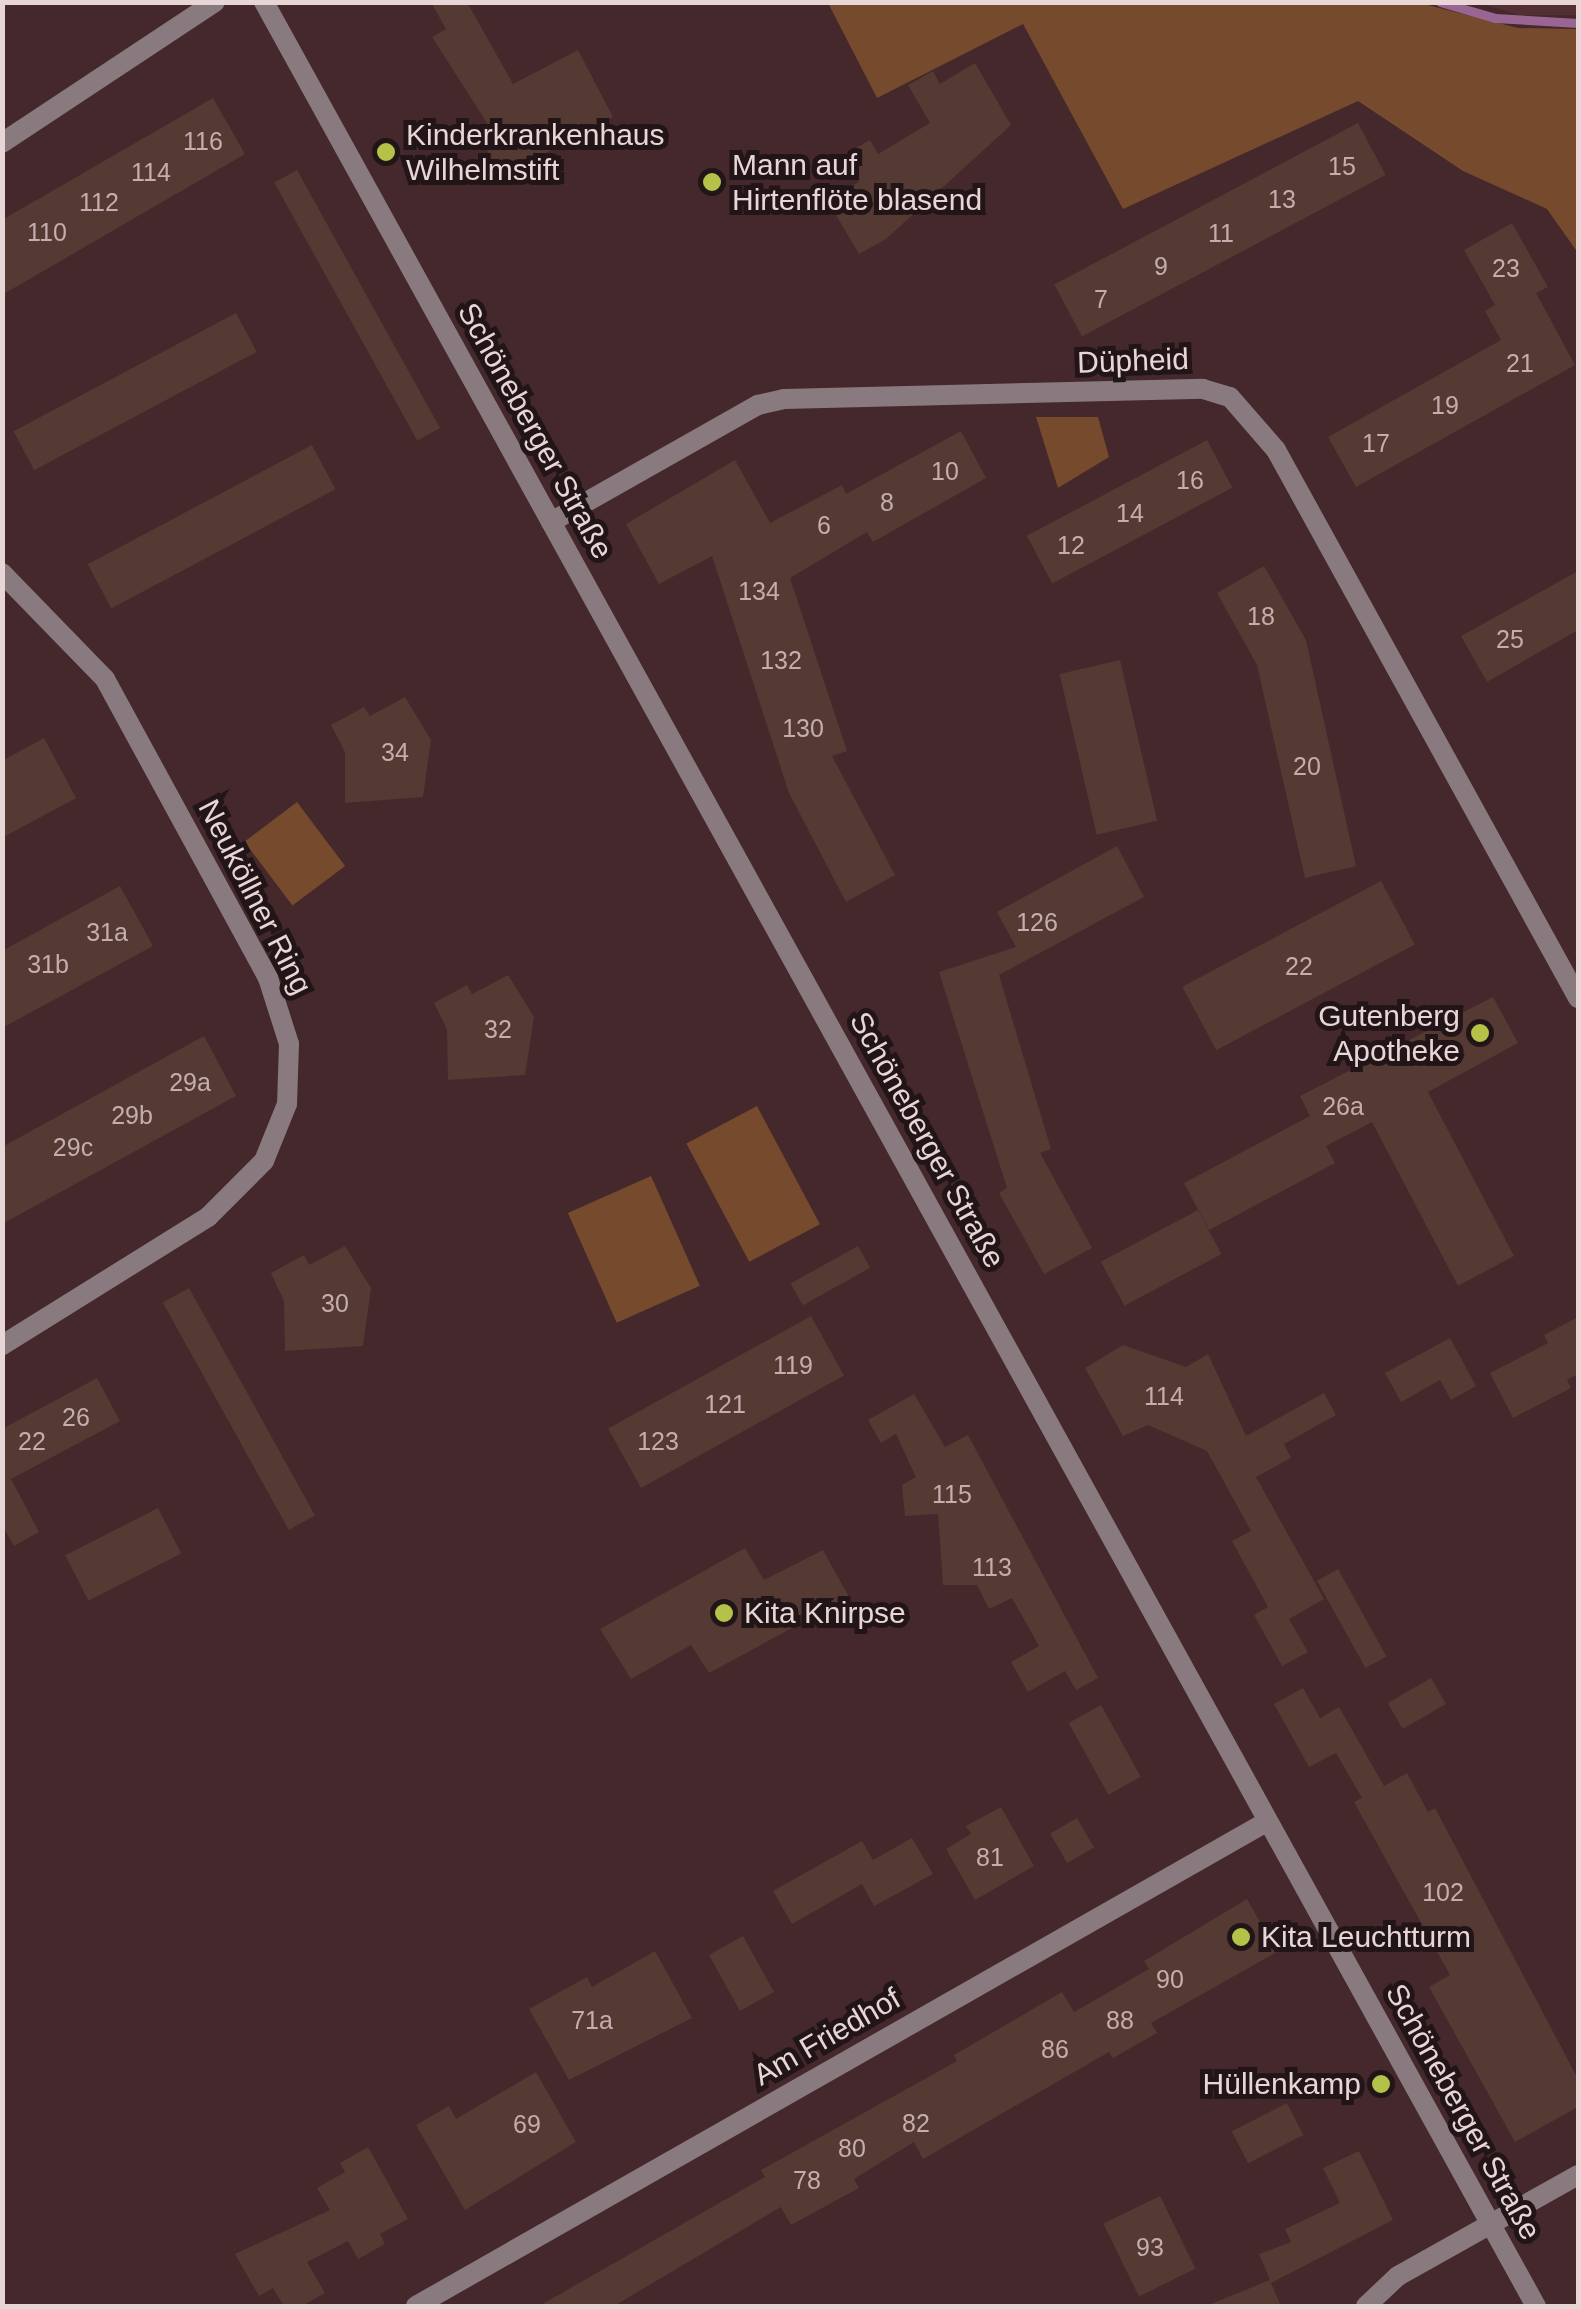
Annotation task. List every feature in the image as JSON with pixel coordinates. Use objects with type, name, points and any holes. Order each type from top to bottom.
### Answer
[{"type":"street","points":[[2,143],[215,2]]},
{"type":"street","name":"Schöneberger Straße","points":[[264,2],[1536,2306]]},
{"type":"street","name":"Düpheid","points":[[551,522],[758,405],[784,399],[1216,390],[1253,418],[1276,450],[1578,998]]},
{"type":"street","name":"Neuköllner Ring","points":[[2,573],[105,679],[268,978],[289,1044],[288,1104],[264,1161],[208,1217],[2,1345]]},
{"type":"street","name":"Am Friedhof","points":[[416,2306],[1268,1821]]},
{"type":"street","points":[[1366,2306],[1398,2276],[1578,2174]]},
{"type":"shaded area","points":[[828,3],[1420,3],[1518,28],[1578,29],[1578,253],[1547,209],[1463,171],[1358,101],[1123,209],[1023,24],[877,98]]},
{"type":"shaded area","points":[[1479,3],[1578,3],[1578,15],[1519,15]]},
{"type":"shaded area","points":[[1036,417],[1098,417],[1109,457],[1058,488]]},
{"type":"shaded area","points":[[297,802],[345,866],[292,906],[244,842]]},
{"type":"shaded area","points":[[757,1106],[820,1224],[749,1262],[686,1144]]},
{"type":"shaded area","points":[[651,1176],[700,1286],[617,1323],[568,1213]]},
{"type":"building","points":[[431,2],[467,2],[513,84],[578,50],[613,117],[501,177],[482,141],[494,134],[432,37],[446,29]]},
{"type":"building","points":[[975,63],[1011,125],[886,239],[859,254],[827,200],[859,182],[844,155],[870,140],[878,154],[930,123],[908,85],[933,71],[940,84]]},
{"type":"building","points":[[213,98],[245,154],[2,295],[2,220]]},
{"type":"building","points":[[1358,123],[1386,175],[1082,337],[1054,284]]},
{"type":"building","points":[[297,170],[440,428],[417,441],[274,183]]},
{"type":"building","points":[[1512,223],[1548,287],[1536,293],[1575,365],[1356,487],[1328,437],[1501,340],[1485,311],[1495,305],[1464,250]]},
{"type":"building","points":[[236,313],[257,352],[34,470],[13,431]]},
{"type":"building","points":[[961,431],[986,478],[873,542],[867,532],[790,578],[847,751],[832,756],[895,875],[846,902],[789,793],[712,556],[659,584],[626,524],[735,460],[770,523],[842,485],[846,494]]},
{"type":"building","points":[[1207,440],[1232,488],[1052,583],[1027,536]]},
{"type":"building","points":[[312,445],[335,489],[111,608],[88,564]]},
{"type":"building","points":[[1264,566],[1306,640],[1356,866],[1305,878],[1257,665],[1217,593]]},
{"type":"building","points":[[1578,571],[1578,630],[1487,682],[1461,636]]},
{"type":"building","points":[[1120,660],[1157,821],[1097,835],[1060,674]]},
{"type":"building","points":[[405,697],[431,740],[423,797],[345,803],[345,752],[331,725],[364,707],[370,716]]},
{"type":"building","points":[[44,738],[76,798],[2,838],[2,761]]},
{"type":"building","points":[[1117,846],[1144,897],[999,975],[1051,1149],[1040,1153],[1092,1248],[1044,1274],[999,1193],[1007,1188],[939,972],[1016,947],[997,912]]},
{"type":"building","points":[[1381,881],[1415,945],[1216,1050],[1182,987]]},
{"type":"building","points":[[120,886],[153,946],[2,1028],[2,951]]},
{"type":"building","points":[[508,975],[534,1017],[525,1075],[448,1080],[447,1029],[434,1003],[467,985],[472,994]]},
{"type":"building","points":[[1493,997],[1518,1043],[1428,1092],[1514,1256],[1458,1286],[1372,1122],[1326,1146],[1335,1163],[1209,1230],[1184,1183],[1310,1116],[1300,1096]]},
{"type":"building","points":[[204,1036],[236,1096],[2,1224],[2,1147]]},
{"type":"building","points":[[1198,1210],[1221,1254],[1124,1306],[1101,1262]]},
{"type":"building","points":[[345,1246],[371,1288],[363,1346],[285,1351],[284,1301],[271,1273],[304,1255],[309,1265]]},
{"type":"building","points":[[858,1246],[870,1268],[803,1305],[791,1283]]},
{"type":"building","points":[[189,1288],[315,1515],[289,1530],[163,1303]]},
{"type":"building","points":[[811,1316],[844,1375],[641,1488],[608,1428]]},
{"type":"building","points":[[1578,1317],[1578,1374],[1567,1380],[1571,1388],[1513,1418],[1490,1373],[1548,1343],[1544,1335]]},
{"type":"building","points":[[1450,1338],[1476,1386],[1451,1400],[1440,1380],[1401,1402],[1385,1373]]},
{"type":"building","points":[[1123,1345],[1186,1367],[1208,1354],[1246,1436],[1324,1393],[1336,1415],[1284,1444],[1291,1458],[1256,1477],[1324,1599],[1289,1619],[1308,1652],[1282,1666],[1254,1615],[1268,1607],[1232,1541],[1251,1531],[1207,1451],[1148,1425],[1123,1436],[1085,1368]]},
{"type":"building","points":[[97,1378],[120,1421],[11,1479],[39,1532],[14,1546],[2,1525],[2,1429]]},
{"type":"building","points":[[914,1394],[945,1447],[968,1435],[1098,1678],[1076,1690],[1065,1671],[1028,1692],[1011,1662],[1039,1646],[1012,1598],[989,1609],[977,1585],[943,1585],[938,1514],[905,1516],[902,1485],[916,1477],[896,1434],[881,1443],[868,1420]]},
{"type":"building","points":[[158,1508],[181,1553],[88,1601],[65,1555]]},
{"type":"building","name":"Kita Knirpse","points":[[745,1548],[764,1580],[823,1550],[849,1597],[709,1673],[691,1645],[631,1679],[600,1629]]},
{"type":"building","points":[[1338,1569],[1386,1656],[1365,1668],[1317,1581]]},
{"type":"building","points":[[1431,1678],[1446,1704],[1403,1729],[1388,1703]]},
{"type":"building","points":[[1303,1688],[1320,1718],[1339,1707],[1384,1786],[1407,1773],[1428,1812],[1435,1808],[1578,2079],[1578,2107],[1515,2142],[1429,1987],[1450,1975],[1354,1802],[1362,1798],[1336,1753],[1309,1767],[1274,1704]]},
{"type":"building","points":[[1101,1705],[1141,1777],[1108,1795],[1069,1723]]},
{"type":"building","points":[[1001,1807],[1034,1866],[975,1900],[946,1849],[971,1834],[966,1826]]},
{"type":"building","points":[[1077,1818],[1094,1847],[1067,1863],[1050,1834]]},
{"type":"building","points":[[912,1838],[933,1874],[874,1906],[862,1884],[792,1924],[773,1891],[862,1841],[873,1860]]},
{"type":"building","points":[[1247,1899],[1277,1952],[1151,2023],[1157,2033],[1113,2058],[1109,2052],[923,2159],[914,2142],[854,2179],[859,2188],[791,2225],[781,2207],[614,2306],[539,2306],[765,2177],[761,2170],[957,2061],[954,2055],[1062,1992],[1074,2012],[1149,1969],[1144,1961]]},
{"type":"building","points":[[743,1936],[774,1992],[740,2011],[709,1955]]},
{"type":"building","points":[[655,1951],[692,2018],[569,2080],[529,2009],[587,1977],[592,1987]]},
{"type":"building","points":[[536,2072],[576,2142],[465,2210],[416,2125],[449,2106],[456,2119]]},
{"type":"building","points":[[1287,2103],[1303,2135],[1248,2163],[1232,2131]]},
{"type":"building","points":[[368,2147],[408,2219],[380,2234],[385,2244],[358,2259],[348,2241],[307,2262],[325,2293],[302,2306],[284,2306],[273,2288],[259,2296],[235,2254],[330,2210],[317,2188],[345,2172],[340,2163]]},
{"type":"building","points":[[1359,2151],[1393,2220],[1271,2283],[1281,2306],[1206,2306],[1270,2280],[1259,2254],[1291,2242],[1285,2229],[1340,2203],[1323,2168]]},
{"type":"building","points":[[1160,2196],[1196,2269],[1139,2296],[1103,2224]]},
{"type":"waterway","points":[[1440,2],[1495,18],[1578,23]]},
{"type":"place","name":"Kinderkrankenhaus Wilhelmstift","points":[[386,152]]},
{"type":"place","name":"Mann auf Hirtenflöte blasend","points":[[712,182]]},
{"type":"place","name":"Gutenberg Apotheke","points":[[1480,1033]]},
{"type":"place","name":"Kita Knirpse","points":[[724,1613]]},
{"type":"place","name":"Kita Leuchtturm","points":[[1241,1937]]},
{"type":"place","name":"Hüllenkamp","points":[[1381,2084]]}]
